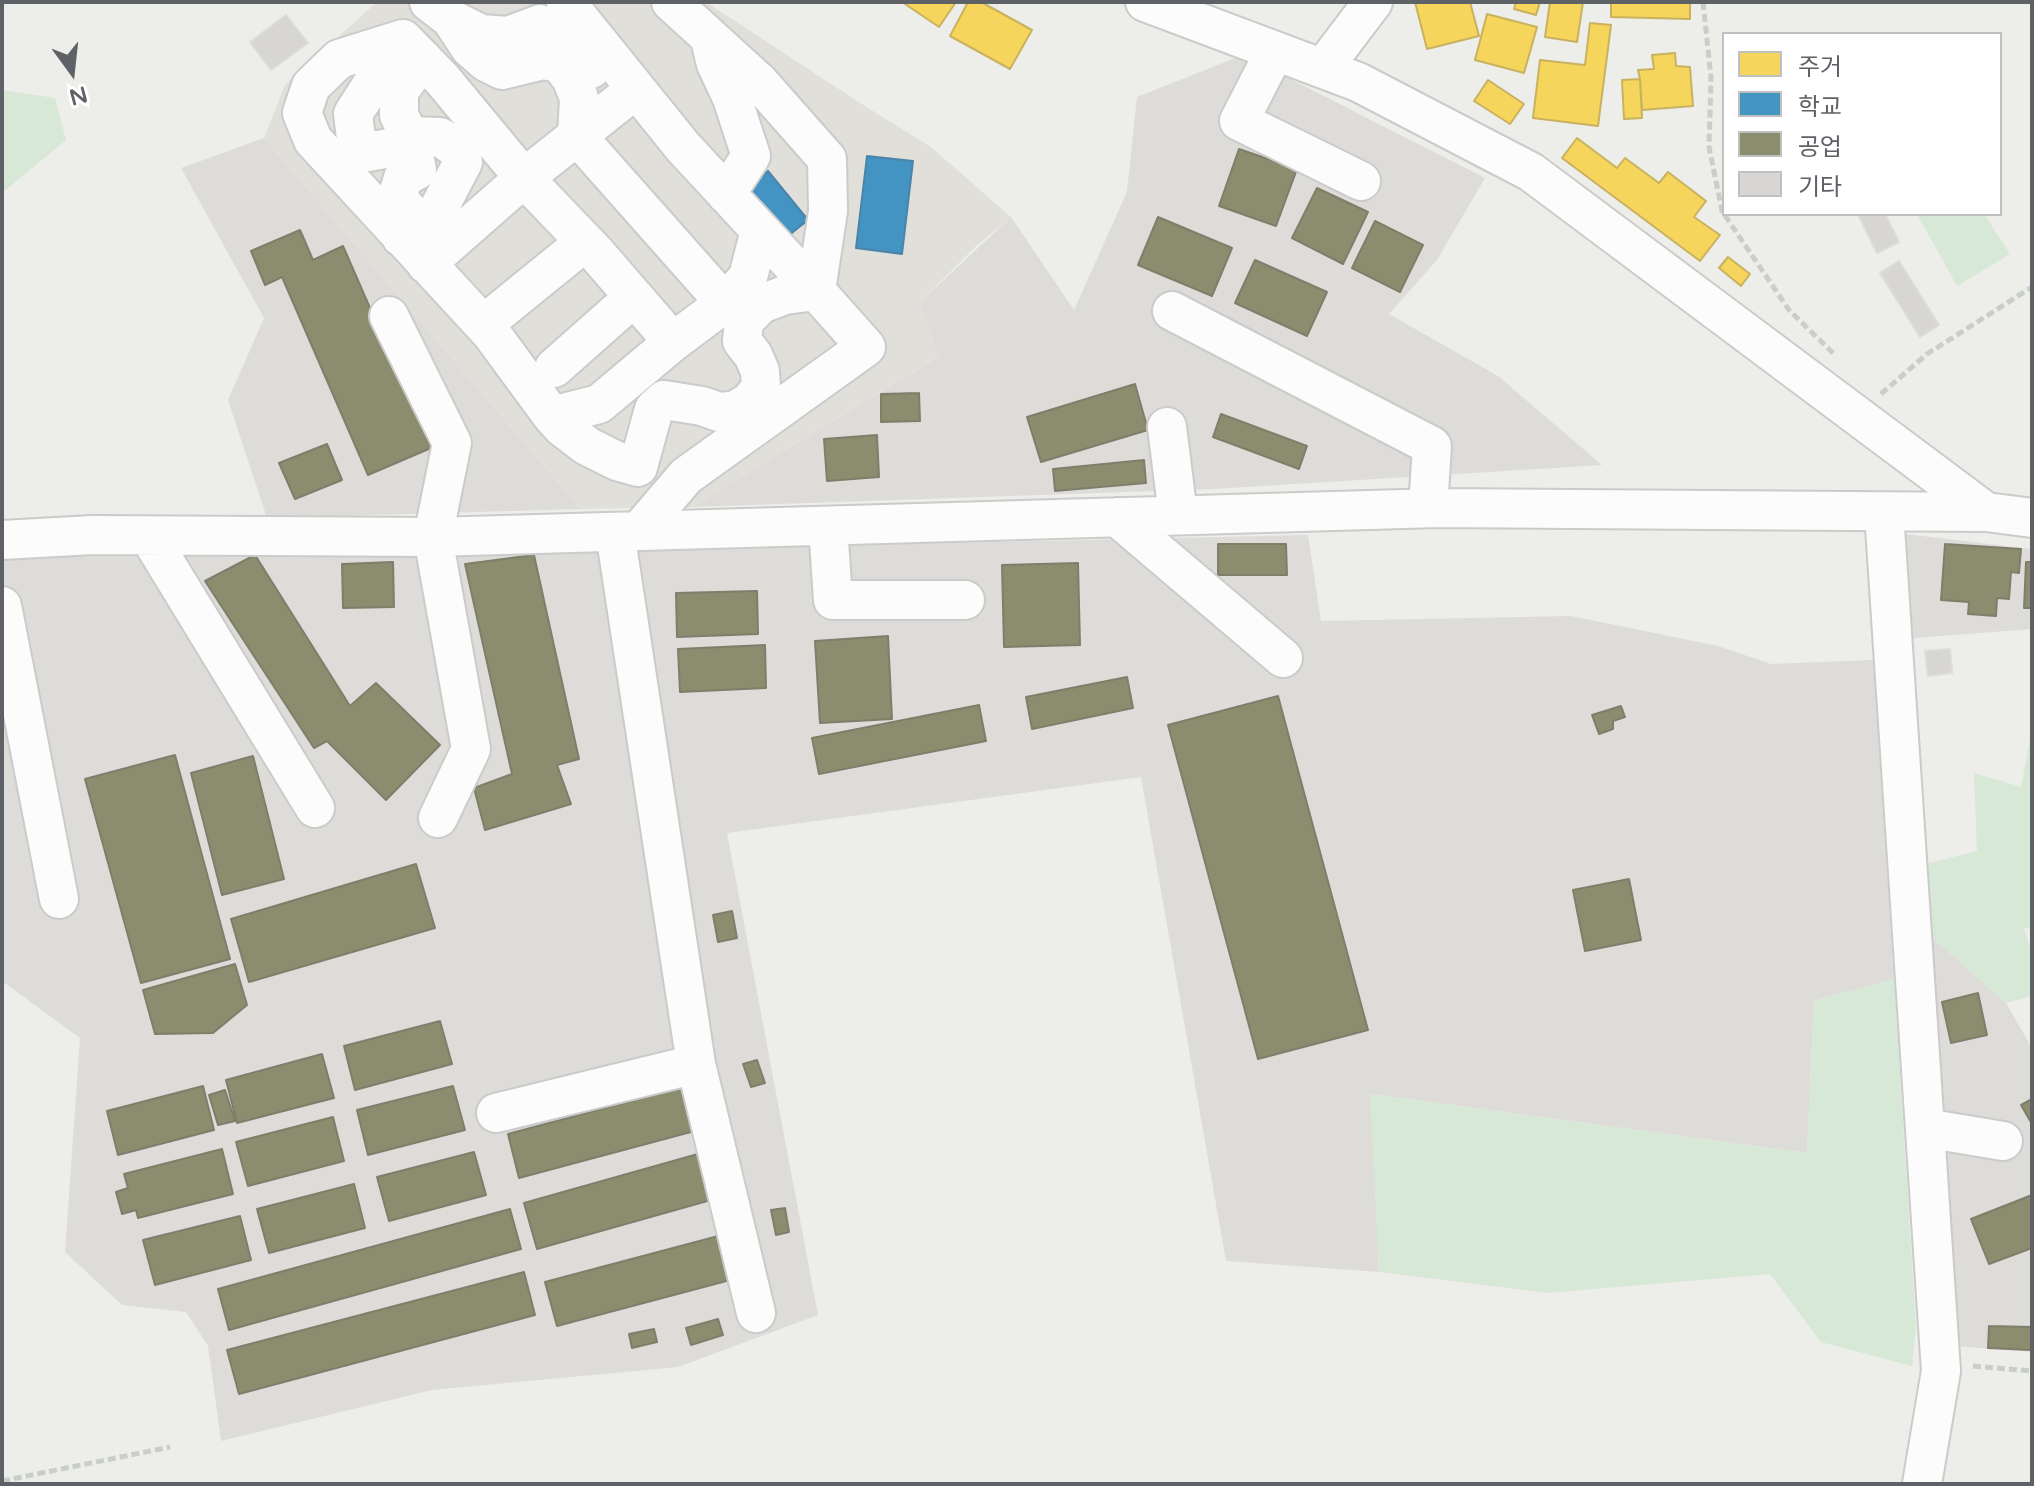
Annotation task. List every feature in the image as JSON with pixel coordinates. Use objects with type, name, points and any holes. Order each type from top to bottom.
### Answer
[{"type":"street","points":[[408,2],[403,48],[374,81],[353,114],[356,138],[368,152],[395,147],[414,155],[417,170],[403,178],[397,198],[416,241]]},
{"type":"street","points":[[566,2],[683,147],[866,347],[686,476],[627,532]]},
{"type":"street","points":[[671,2],[759,82],[827,159],[828,211],[816,291]]},
{"type":"street","points":[[1145,2],[1358,82],[1531,172],[1986,512]]},
{"type":"street","points":[[1323,68],[1373,2]]},
{"type":"street","points":[[440,11],[470,48],[486,62],[502,70],[543,60],[560,63],[572,80],[579,98],[578,122],[725,303]]},
{"type":"street","points":[[710,38],[716,64],[732,98],[751,156],[726,194]]},
{"type":"street","points":[[403,48],[585,242],[673,342]]},
{"type":"street","points":[[403,48],[339,59],[311,86],[302,113],[313,140],[416,241],[491,333],[552,416],[587,446],[617,461],[638,467],[654,409],[664,400],[719,412],[736,410],[749,402],[761,388],[760,371],[742,341],[744,321],[761,304],[785,295],[816,291]]},
{"type":"street","points":[[1275,51],[1239,121],[1361,181]]},
{"type":"street","points":[[416,241],[524,178],[578,122],[636,89]]},
{"type":"street","points":[[552,416],[599,404],[725,303],[748,277],[760,230]]},
{"type":"street","points":[[500,311],[585,242]]},
{"type":"street","points":[[554,368],[634,297]]},
{"type":"street","points":[[1172,311],[1432,446],[1428,508]]},
{"type":"street","points":[[389,316],[452,443],[433,537],[471,749],[438,818]]},
{"type":"street","points":[[1167,427],[1178,515]]},
{"type":"street","points":[[2,540],[93,535],[433,537],[1428,508],[1986,512],[2032,518]]},
{"type":"street","points":[[1884,512],[1941,1371],[1922,1484]]},
{"type":"street","points":[[1117,517],[1283,658]]},
{"type":"street","points":[[828,526],[833,600],[965,600]]},
{"type":"street","points":[[627,532],[696,1064],[756,1313]]},
{"type":"street","points":[[149,536],[315,808]]},
{"type":"street","points":[[2,606],[59,899]]},
{"type":"street","points":[[496,1113],[696,1064]]},
{"type":"street","points":[[1925,1128],[2003,1141]]},
{"type":"path","points":[[1703,2],[1711,78],[1709,147],[1722,211]]},
{"type":"path","points":[[1725,216],[1789,310],[1844,364]]},
{"type":"path","points":[[1856,415],[1927,354],[2032,287]]},
{"type":"path","points":[[1941,1371],[1969,1365],[2032,1371]]},
{"type":"path","points":[[2,1481],[170,1447]]},
{"type":"shaded area","points":[[377,2],[706,2],[931,147],[1011,217],[975,247],[919,303],[940,355],[692,507],[581,509],[264,138],[285,85]]},
{"type":"shaded area","points":[[1243,55],[1485,178],[1437,260],[1389,314],[1498,376],[1602,465],[1214,489],[692,507],[939,356],[919,303],[1011,217],[1074,310],[1127,192],[1137,97]]},
{"type":"shaded area","points":[[264,138],[581,509],[267,518],[228,400],[264,318],[181,168]]},
{"type":"shaded area","points":[[1905,534],[2032,549],[2032,629],[1901,639]]},
{"type":"shaded area","points":[[1308,535],[1321,621],[1571,616],[1718,646],[1771,664],[1873,660],[1894,979],[1814,1001],[1807,1153],[1371,1094],[1379,1272],[1226,1261],[1141,777],[727,833],[818,1315],[678,1367],[432,1390],[221,1441],[208,1346],[186,1312],[122,1305],[65,1252],[80,1038],[2,981],[2,555],[637,550]]},
{"type":"shaded area","points":[[1932,937],[2006,1003],[2032,1048],[2032,1352],[1956,1346]]},
{"type":"green space","points":[[2,90],[55,98],[66,140],[2,193]]},
{"type":"green space","points":[[1918,216],[1985,216],[2010,254],[1957,286]]},
{"type":"green space","points":[[2032,729],[2032,928],[2024,928],[2032,955],[2032,996],[2006,1003],[1932,937],[1922,865],[1977,851],[1974,773],[2021,787]]},
{"type":"green space","points":[[1894,979],[1916,1327],[1912,1366],[1821,1342],[1770,1274],[1548,1293],[1379,1272],[1370,1094],[1807,1153],[1814,1001]]},
{"type":"building: 주거","points":[[906,2],[956,2],[939,27]]},
{"type":"building: 주거","points":[[968,2],[981,2],[1032,30],[1010,69],[950,36]]},
{"type":"building: 주거","points":[[1415,2],[1470,2],[1479,36],[1427,49]]},
{"type":"building: 주거","points":[[1516,2],[1540,2],[1536,15],[1514,9]]},
{"type":"building: 주거","points":[[1550,2],[1583,2],[1577,42],[1545,37]]},
{"type":"building: 주거","points":[[1611,2],[1690,2],[1690,19],[1611,17]]},
{"type":"building: 주거","points":[[1487,14],[1537,27],[1524,73],[1475,60]]},
{"type":"building: 주거","points":[[1590,23],[1611,25],[1598,126],[1533,118],[1540,60],[1585,65]]},
{"type":"building: 주거","points":[[1675,53],[1676,66],[1690,67],[1693,106],[1642,110],[1638,70],[1654,69],[1652,55]]},
{"type":"building: 주거","points":[[1640,79],[1642,118],[1624,119],[1622,80]]},
{"type":"building: 주거","points":[[1488,80],[1524,104],[1510,124],[1474,101]]},
{"type":"building: 주거","points":[[1577,138],[1617,168],[1625,158],[1659,183],[1668,172],[1706,201],[1694,217],[1720,235],[1700,261],[1562,158]]},
{"type":"building: 주거","points":[[1728,257],[1750,274],[1741,286],[1719,268]]},
{"type":"building: 학교","points":[[867,156],[913,161],[902,254],[856,248]]},
{"type":"building: 학교","points":[[768,171],[808,220],[788,236],[748,188]]},
{"type":"building: 공업","points":[[1239,149],[1297,169],[1276,226],[1219,206]]},
{"type":"building: 공업","points":[[1317,188],[1368,212],[1343,264],[1292,238]]},
{"type":"building: 공업","points":[[1158,217],[1232,248],[1212,296],[1138,265]]},
{"type":"building: 공업","points":[[1375,221],[1423,245],[1400,292],[1352,268]]},
{"type":"building: 공업","points":[[300,230],[313,260],[343,246],[431,448],[368,475],[282,277],[265,285],[251,251]]},
{"type":"building: 공업","points":[[1255,260],[1327,292],[1307,336],[1235,303]]},
{"type":"building: 공업","points":[[1135,384],[1148,430],[1041,462],[1027,417]]},
{"type":"building: 공업","points":[[919,393],[920,421],[881,422],[881,394]]},
{"type":"building: 공업","points":[[1221,414],[1307,446],[1299,469],[1213,437]]},
{"type":"building: 공업","points":[[877,435],[879,477],[827,481],[824,439]]},
{"type":"building: 공업","points":[[327,444],[342,480],[295,499],[279,463]]},
{"type":"building: 공업","points":[[1144,460],[1146,483],[1055,491],[1053,469]]},
{"type":"building: 공업","points":[[1218,544],[1286,544],[1287,575],[1218,575]]},
{"type":"building: 공업","points":[[1945,544],[2021,549],[2019,573],[2011,572],[2009,599],[1997,598],[1996,616],[1968,614],[1969,602],[1941,600]]},
{"type":"building: 공업","points":[[255,555],[350,706],[376,683],[440,745],[386,800],[327,741],[314,748],[205,581]]},
{"type":"building: 공업","points":[[534,555],[579,759],[557,765],[571,804],[485,830],[474,788],[512,774],[465,564]]},
{"type":"building: 공업","points":[[393,562],[394,607],[343,608],[342,564]]},
{"type":"building: 공업","points":[[2026,562],[2032,562],[2032,608],[2024,608]]},
{"type":"building: 공업","points":[[1078,563],[1080,645],[1004,647],[1002,565]]},
{"type":"building: 공업","points":[[757,591],[758,634],[677,637],[676,593]]},
{"type":"building: 공업","points":[[888,636],[892,719],[820,723],[815,641]]},
{"type":"building: 공업","points":[[765,645],[766,688],[680,692],[678,649]]},
{"type":"building: 공업","points":[[1127,677],[1133,708],[1032,729],[1026,697]]},
{"type":"building: 공업","points":[[1278,696],[1368,1030],[1258,1059],[1168,725]]},
{"type":"building: 공업","points":[[979,705],[986,741],[819,774],[812,738]]},
{"type":"building: 공업","points":[[1621,706],[1625,717],[1613,721],[1613,729],[1599,734],[1592,715]]},
{"type":"building: 공업","points":[[175,755],[230,959],[141,983],[85,779]]},
{"type":"building: 공업","points":[[253,756],[284,879],[222,895],[191,773]]},
{"type":"building: 공업","points":[[416,864],[435,928],[249,982],[231,919]]},
{"type":"building: 공업","points":[[1629,879],[1641,940],[1585,951],[1573,890]]},
{"type":"building: 공업","points":[[732,911],[737,938],[718,942],[713,915]]},
{"type":"building: 공업","points":[[235,964],[247,1005],[213,1033],[155,1034],[143,990]]},
{"type":"building: 공업","points":[[1978,993],[1987,1035],[1951,1043],[1942,1002]]},
{"type":"building: 공업","points":[[440,1021],[452,1064],[355,1090],[344,1046]]},
{"type":"building: 공업","points":[[322,1054],[334,1098],[237,1123],[226,1080]]},
{"type":"building: 공업","points":[[757,1060],[765,1083],[751,1087],[743,1064]]},
{"type":"building: 공업","points":[[691,1085],[702,1129],[519,1178],[508,1134]]},
{"type":"building: 공업","points":[[203,1086],[214,1130],[118,1155],[107,1111]]},
{"type":"building: 공업","points":[[453,1086],[465,1130],[368,1155],[357,1110]]},
{"type":"building: 공업","points":[[225,1090],[235,1121],[218,1125],[209,1095]]},
{"type":"building: 공업","points":[[2032,1099],[2032,1124],[2021,1105]]},
{"type":"building: 공업","points":[[333,1117],[344,1161],[248,1186],[236,1142]]},
{"type":"building: 공업","points":[[222,1149],[233,1194],[138,1218],[136,1210],[122,1214],[116,1192],[128,1188],[124,1174]]},
{"type":"building: 공업","points":[[474,1152],[486,1195],[389,1221],[377,1177]]},
{"type":"building: 공업","points":[[705,1152],[718,1198],[537,1249],[524,1203]]},
{"type":"building: 공업","points":[[354,1184],[365,1228],[269,1253],[257,1209]]},
{"type":"building: 공업","points":[[2032,1195],[2032,1248],[1989,1264],[1971,1219]]},
{"type":"building: 공업","points":[[785,1208],[789,1232],[776,1235],[771,1210]]},
{"type":"building: 공업","points":[[510,1209],[521,1249],[229,1330],[218,1289]]},
{"type":"building: 공업","points":[[240,1216],[251,1260],[155,1285],[143,1240]]},
{"type":"building: 공업","points":[[722,1235],[734,1279],[557,1326],[545,1282]]},
{"type":"building: 공업","points":[[524,1272],[535,1315],[239,1394],[227,1350]]},
{"type":"building: 공업","points":[[718,1319],[723,1335],[691,1345],[686,1328]]},
{"type":"building: 공업","points":[[1989,1326],[2032,1327],[2031,1350],[1988,1348]]},
{"type":"building: 공업","points":[[654,1329],[657,1342],[632,1348],[629,1334]]},
{"type":"building: 기타","points":[[286,15],[308,43],[271,70],[250,42]]},
{"type":"building: 기타","points":[[1859,216],[1886,216],[1899,242],[1877,253]]},
{"type":"building: 기타","points":[[1899,261],[1939,325],[1920,337],[1880,273]]},
{"type":"building: 기타","points":[[1950,649],[1952,673],[1928,676],[1925,651]]}]
